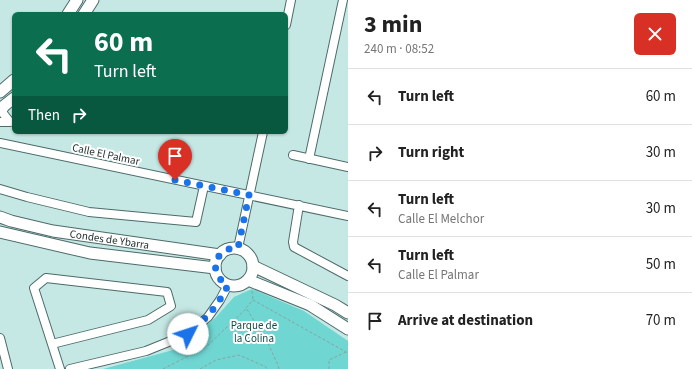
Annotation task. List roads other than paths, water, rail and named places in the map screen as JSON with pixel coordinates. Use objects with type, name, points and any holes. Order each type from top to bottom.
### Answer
[{"type":"main road","points":[[69,12],[77,0]]},
{"type":"main road","points":[[85,12],[93,0]]},
{"type":"main road","points":[[0,92],[12,82]]},
{"type":"main road","name":"Condes de Ybarra","points":[[0,217],[53,231],[220,255]]},
{"type":"main road","name":"Condes de Ybarra","points":[[0,232],[90,254],[215,268]]},
{"type":"main road","points":[[250,285],[253,266],[249,255],[238,248],[228,249],[220,255],[215,268],[219,279],[228,285],[250,285],[310,305],[348,329]]},
{"type":"main road","points":[[253,266],[335,305],[348,313]]},
{"type":"street","points":[[288,15],[291,0]]},
{"type":"street","points":[[309,159],[343,0]]},
{"type":"street","points":[[0,122],[10,122],[2,112],[7,104]]},
{"type":"street","points":[[238,248],[263,134]]},
{"type":"street","name":"Calle El Palmar","points":[[0,143],[348,216]]},
{"type":"street","points":[[293,155],[348,167]]},
{"type":"street","points":[[0,189],[89,212],[196,222],[204,186]]},
{"type":"street","points":[[299,206],[293,242],[294,248],[348,276]]},
{"type":"street","points":[[52,344],[148,320],[171,306],[166,292],[46,278],[34,288],[60,369]]},
{"type":"street","points":[[70,369],[146,351],[188,334],[208,316],[220,300],[228,285]]},
{"type":"street","points":[[0,338],[8,369]]},
{"type":"park label","name":"Parque de la Colina","points":[[254,331]]}]
